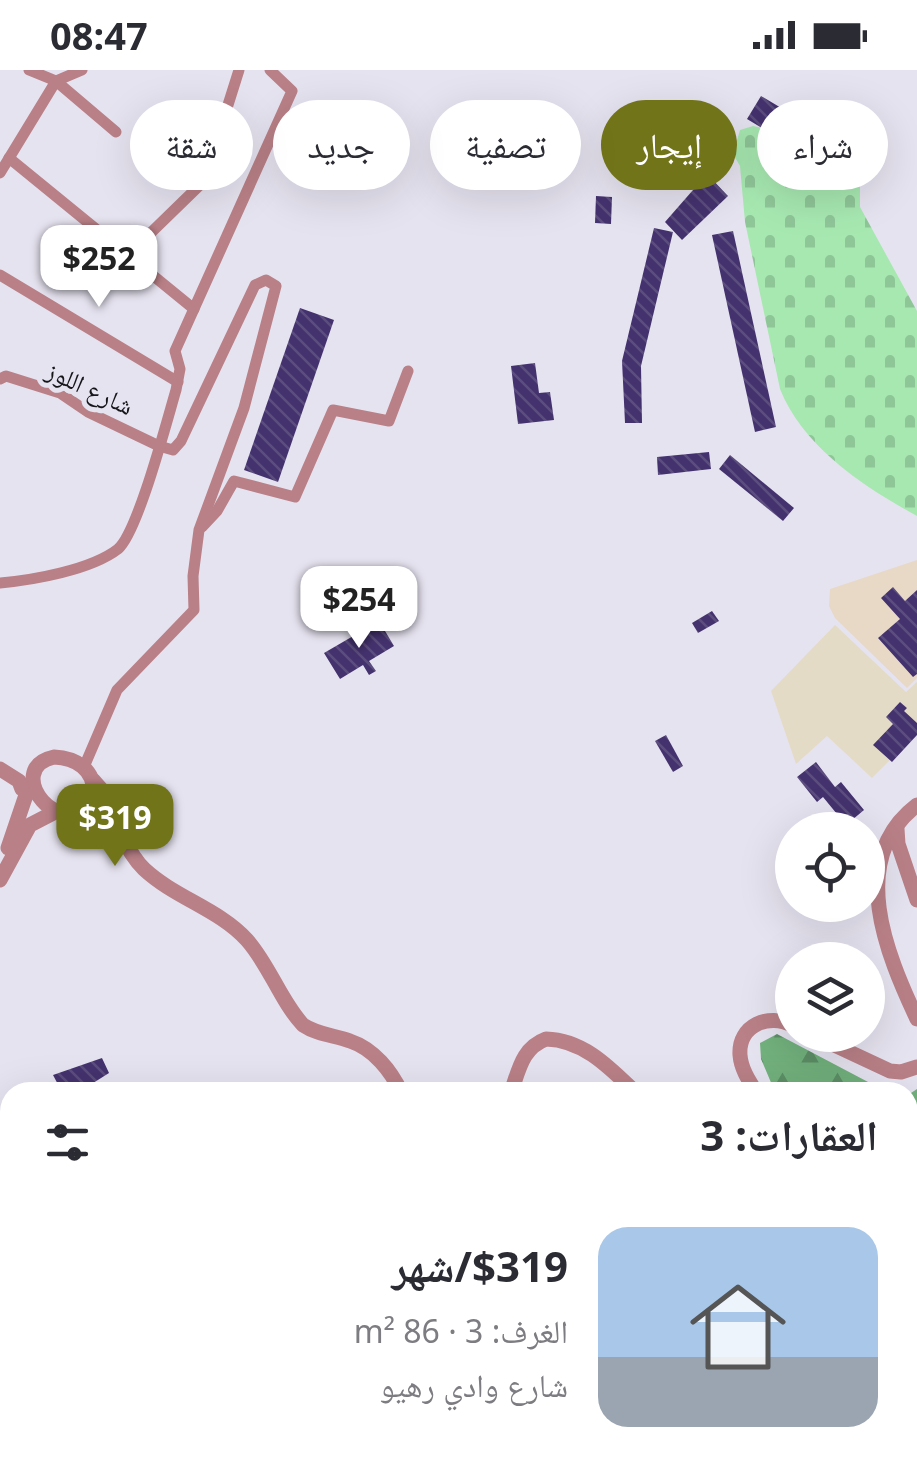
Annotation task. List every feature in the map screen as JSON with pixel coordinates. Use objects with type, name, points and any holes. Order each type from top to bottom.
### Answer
[{"type":"street","points":[[29,70],[56,81],[116,132]]},
{"type":"street","points":[[0,172],[56,81],[82,70]]},
{"type":"street","points":[[128,256],[204,181],[239,70]]},
{"type":"street","points":[[0,584],[103,558],[126,540],[178,382],[180,368],[174,351],[292,91],[270,70]]},
{"type":"street","points":[[9,158],[194,309]]},
{"type":"street","points":[[0,275],[178,382]]},
{"type":"street","points":[[82,806],[94,793],[89,774],[117,690],[194,610],[193,576],[199,530],[244,408],[276,286],[273,282],[266,280],[255,285],[181,441],[173,450],[160,446]]},
{"type":"street","points":[[199,530],[217,511],[234,480],[296,497],[333,410],[389,420],[408,371]]},
{"type":"street","name":"شارع اللوز","points":[[0,379],[6,376],[60,393],[88,412],[160,446]]},
{"type":"street","points":[[0,766],[32,764],[54,757],[70,759],[108,797],[142,859],[170,887]]},
{"type":"street","points":[[0,878],[25,794],[23,774],[32,764]]},
{"type":"street","points":[[0,766],[19,781],[37,806],[55,812]]},
{"type":"street","points":[[917,805],[897,825],[882,862],[876,895],[898,978],[917,1019]]},
{"type":"street","points":[[0,878],[30,825],[55,812],[82,806],[106,813],[140,864],[246,939],[303,1026],[361,1046],[388,1069],[396,1082]]},
{"type":"street","points":[[897,825],[898,844],[917,900]]},
{"type":"street","points":[[751,1082],[740,1060],[743,1040],[754,1025],[775,1020]]},
{"type":"street","points":[[515,1082],[529,1048],[546,1039],[582,1048],[624,1082]]},
{"type":"street","points":[[849,1052],[890,1071],[917,1067]]},
{"type":"shaded area","points":[[917,560],[917,678],[907,688],[835,618],[829,606],[830,589]]},
{"type":"shaded area","points":[[835,625],[906,692],[917,682],[917,733],[872,778],[827,736],[796,764],[771,691]]},
{"type":"green space","points":[[757,127],[757,190],[860,190],[860,207],[917,311],[917,516],[856,478],[819,447],[790,410],[780,389],[745,222],[737,161],[740,130]]},
{"type":"green space","points":[[775,1035],[775,1052],[811,1052],[868,1082],[771,1082],[761,1059],[760,1043]]},
{"type":"building","points":[[757,103],[757,125],[747,119]]},
{"type":"building","points":[[693,190],[722,190],[728,196],[682,240],[665,222]]},
{"type":"building","points":[[596,196],[612,197],[611,224],[595,223]]},
{"type":"building","points":[[654,228],[673,232],[641,366],[642,423],[625,423],[622,361]]},
{"type":"building","points":[[733,231],[776,427],[755,432],[712,235]]},
{"type":"building","points":[[300,308],[334,320],[278,482],[244,470]]},
{"type":"building","points":[[535,363],[539,393],[550,392],[554,420],[518,424],[511,366]]},
{"type":"building","points":[[709,452],[711,469],[658,475],[657,457]]},
{"type":"building","points":[[730,455],[794,508],[783,521],[719,469]]},
{"type":"building","points":[[893,587],[905,601],[917,590],[917,674],[913,677],[878,638],[900,619],[881,598]]},
{"type":"building","points":[[712,611],[719,621],[698,633],[692,623]]},
{"type":"building","points":[[379,621],[394,646],[369,661],[376,671],[369,675],[363,665],[340,679],[324,653]]},
{"type":"building","points":[[900,702],[917,723],[917,735],[892,762],[873,745],[893,724],[886,717]]},
{"type":"building","points":[[666,735],[683,766],[673,772],[655,741]]},
{"type":"building","points":[[816,762],[835,787],[841,782],[864,810],[835,812],[823,797],[817,802],[797,777]]},
{"type":"building","points":[[102,1058],[109,1073],[95,1082],[57,1082],[53,1075]]}]
